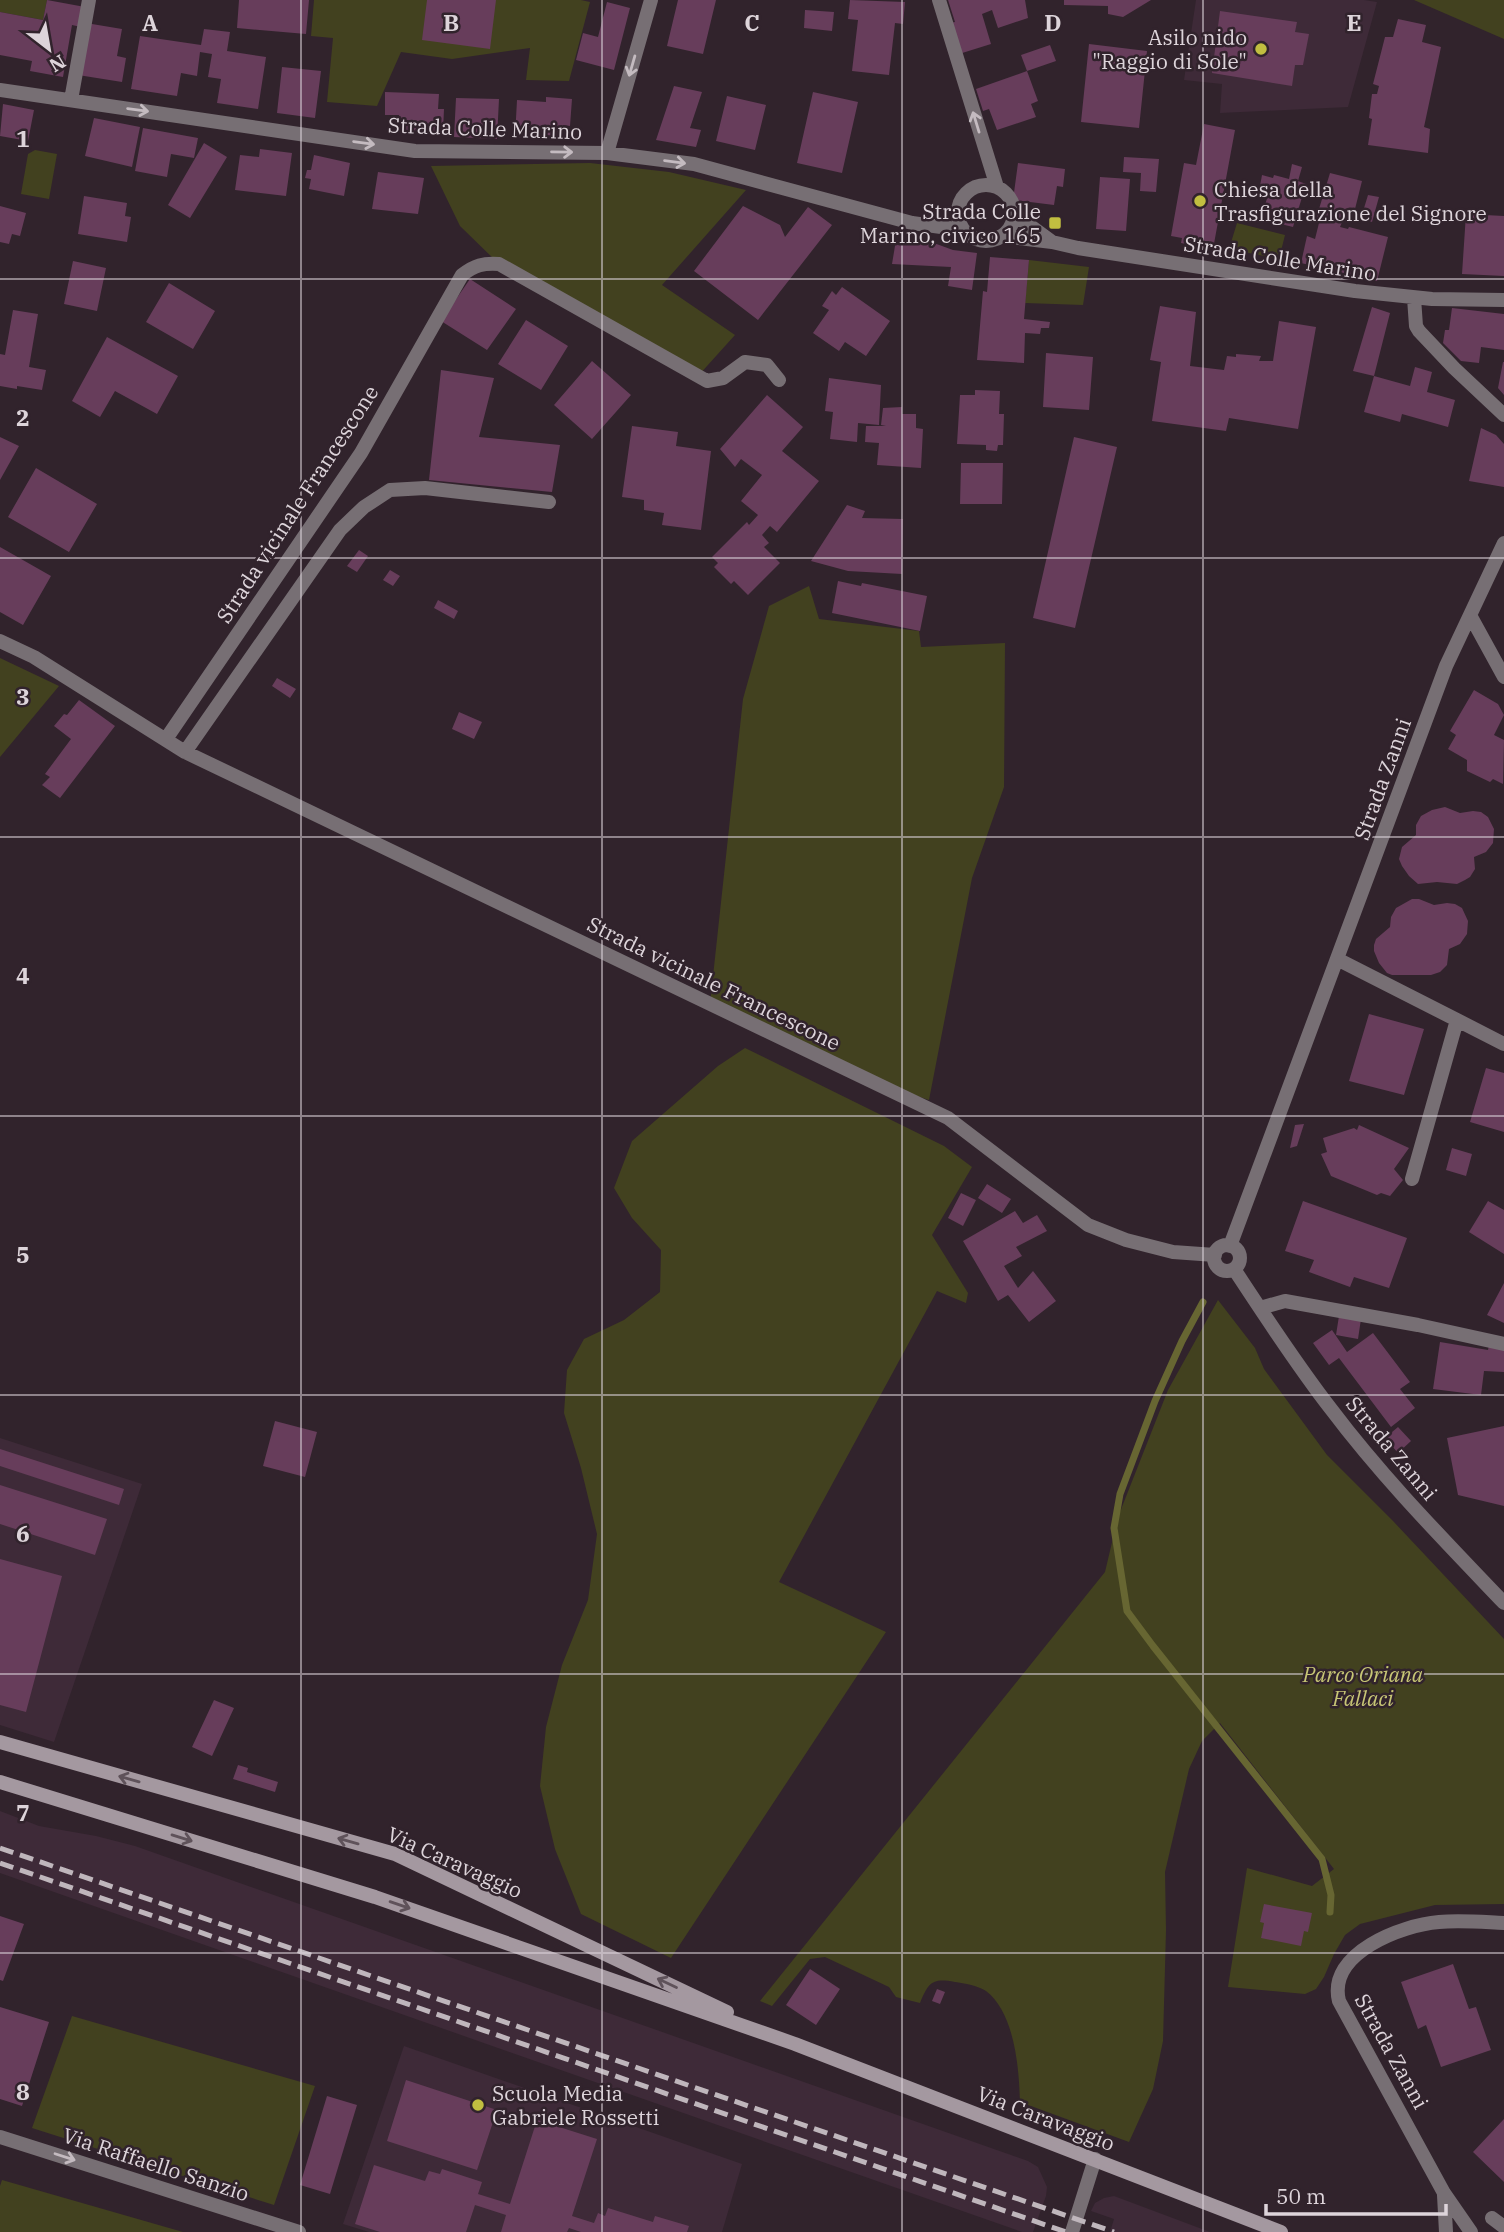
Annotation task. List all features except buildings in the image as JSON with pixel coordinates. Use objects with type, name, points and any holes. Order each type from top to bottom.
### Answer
[{"type":"street","points":[[71,100],[89,0]]},
{"type":"street","points":[[607,153],[651,0]]},
{"type":"street","points":[[939,0],[998,187]]},
{"type":"street","name":"Strada Colle Marino","points":[[0,90],[415,151],[607,153],[694,164],[912,223],[963,230]]},
{"type":"street","points":[[990,185],[1006,192],[1014,214],[1010,227],[1001,236],[990,241],[970,237],[963,230],[957,216],[964,195],[976,186],[990,185]]},
{"type":"street","name":"Strada Colle Marino","points":[[1014,214],[1052,242]]},
{"type":"street","name":"Strada Colle Marino","points":[[1001,236],[1414,298],[1504,300]]},
{"type":"street","name":"Strada vicinale Francescone","points":[[166,739],[361,453],[462,275],[472,268],[483,263],[499,264],[707,382],[723,378],[745,362],[767,365],[779,380]]},
{"type":"street","points":[[1414,298],[1416,326],[1419,331],[1504,415]]},
{"type":"street","points":[[185,752],[340,530],[364,507],[390,490],[425,488],[549,502]]},
{"type":"street","name":"Strada Zanni","points":[[1230,1246],[1446,666],[1504,543]]},
{"type":"street","points":[[1470,615],[1504,677]]},
{"type":"street","name":"Strada vicinale Francescone","points":[[0,641],[34,657],[185,752],[948,1118],[1087,1223],[1108,1234],[1173,1252],[1215,1255]]},
{"type":"street","points":[[1337,959],[1504,1044]]},
{"type":"street","points":[[1412,1179],[1457,1020]]},
{"type":"street","points":[[1222,1246],[1230,1246],[1236,1249],[1240,1256],[1239,1263],[1234,1269],[1226,1271],[1216,1264],[1215,1255],[1222,1246]]},
{"type":"street","name":"Strada Zanni","points":[[1234,1269],[1332,1411],[1414,1508],[1504,1603]]},
{"type":"street","points":[[1260,1308],[1285,1301],[1504,1343]]},
{"type":"street","name":"Via Caravaggio","points":[[0,1742],[395,1854],[795,2044]]},
{"type":"street","name":"Via Caravaggio","points":[[0,1782],[375,1897],[795,2044],[1281,2232]]},
{"type":"street","name":"Strada Zanni","points":[[1471,2232],[1444,2193],[1339,2001],[1338,1982],[1351,1959],[1367,1947],[1405,1930],[1438,1922],[1504,1923]]},
{"type":"street","name":"Via Raffaello Sanzio","points":[[0,2137],[299,2232]]},
{"type":"street","points":[[1072,2232],[1095,2159]]},
{"type":"street","name":"Strada Zanni","points":[[1444,2193],[1446,2232]]},
{"type":"shaded area","points":[[1196,0],[1377,2],[1348,107],[1220,113],[1222,84],[1184,80]]},
{"type":"shaded area","points":[[0,1438],[142,1484],[54,1742],[0,1725]]},
{"type":"shaded area","points":[[0,1811],[39,1826],[135,1846],[1028,2161],[1038,2167],[1047,2187],[1033,2232],[1022,2232],[0,1873]]},
{"type":"shaded area","name":"Scuola Media Gabriele Rossetti","points":[[404,2046],[742,2164],[722,2232],[369,2232],[343,2224]]},
{"type":"shaded area","points":[[1114,2196],[1210,2232],[1110,2232],[1114,2219],[1091,2211],[1095,2203]]},
{"type":"green space","points":[[0,0],[47,0],[43,20],[0,12]]},
{"type":"green space","points":[[314,0],[590,2],[569,81],[526,80],[530,48],[452,59],[401,52],[377,106],[327,102],[333,38],[311,36]]},
{"type":"green space","points":[[1414,0],[1504,0],[1504,39]]},
{"type":"green space","points":[[35,150],[57,154],[49,199],[21,194],[28,154]]},
{"type":"green space","points":[[590,163],[669,172],[746,190],[662,285],[735,335],[698,376],[499,264],[460,226],[431,166]]},
{"type":"green space","points":[[1237,223],[1285,235],[1279,259],[1229,249]]},
{"type":"green space","points":[[1029,260],[1089,267],[1083,305],[1025,303]]},
{"type":"green space","points":[[809,586],[819,619],[919,631],[921,647],[1005,643],[1004,787],[972,878],[929,1100],[868,1080],[710,1004],[743,699],[769,606]]},
{"type":"green space","points":[[0,658],[59,686],[0,757]]},
{"type":"green space","points":[[745,1048],[944,1146],[972,1167],[932,1235],[968,1293],[966,1303],[937,1291],[779,1582],[886,1632],[671,1958],[581,1914],[555,1849],[540,1786],[546,1727],[562,1665],[588,1600],[597,1534],[564,1413],[567,1370],[584,1339],[624,1320],[660,1292],[661,1250],[632,1218],[614,1188],[632,1141],[718,1066]]},
{"type":"green space","name":"Parco Oriana Fallaci","points":[[1218,1300],[1255,1348],[1264,1369],[1327,1455],[1504,1639],[1504,1904],[1435,1905],[1360,1924],[1345,1935],[1316,1989],[1305,1994],[1228,1987],[1247,1868],[1312,1886],[1334,1869],[1220,1723],[1202,1741],[1189,1769],[1165,1872],[1163,2041],[1153,2089],[1129,2142],[1020,2102],[1014,2042],[1009,2027],[996,2001],[979,1988],[959,1982],[936,1981],[926,1990],[920,2003],[896,1997],[889,1987],[825,1957],[810,1959],[772,2006],[760,2001],[1105,1572],[1118,1517],[1168,1390]]},
{"type":"green space","points":[[72,2016],[315,2086],[274,2205],[32,2128]]},
{"type":"green space","points":[[2,2180],[183,2232],[0,2232]]},
{"type":"waterway","points":[[1203,1302],[1155,1401],[1120,1494],[1114,1528],[1127,1611],[1322,1859],[1331,1895],[1330,1912]]},
{"type":"railway","points":[[0,1848],[1114,2232]]},
{"type":"railway","points":[[0,1863],[1066,2232]]},
{"type":"place","name":"Asilo nido \"Raggio di Sole\"","points":[[1261,49]]},
{"type":"place","name":"Chiesa della Trasfigurazione del Signore","points":[[1200,201]]},
{"type":"place","name":"Strada Colle Marino, civico 165","points":[[1055,223]]},
{"type":"place","name":"Scuola Media Gabriele Rossetti","points":[[478,2105]]}]
